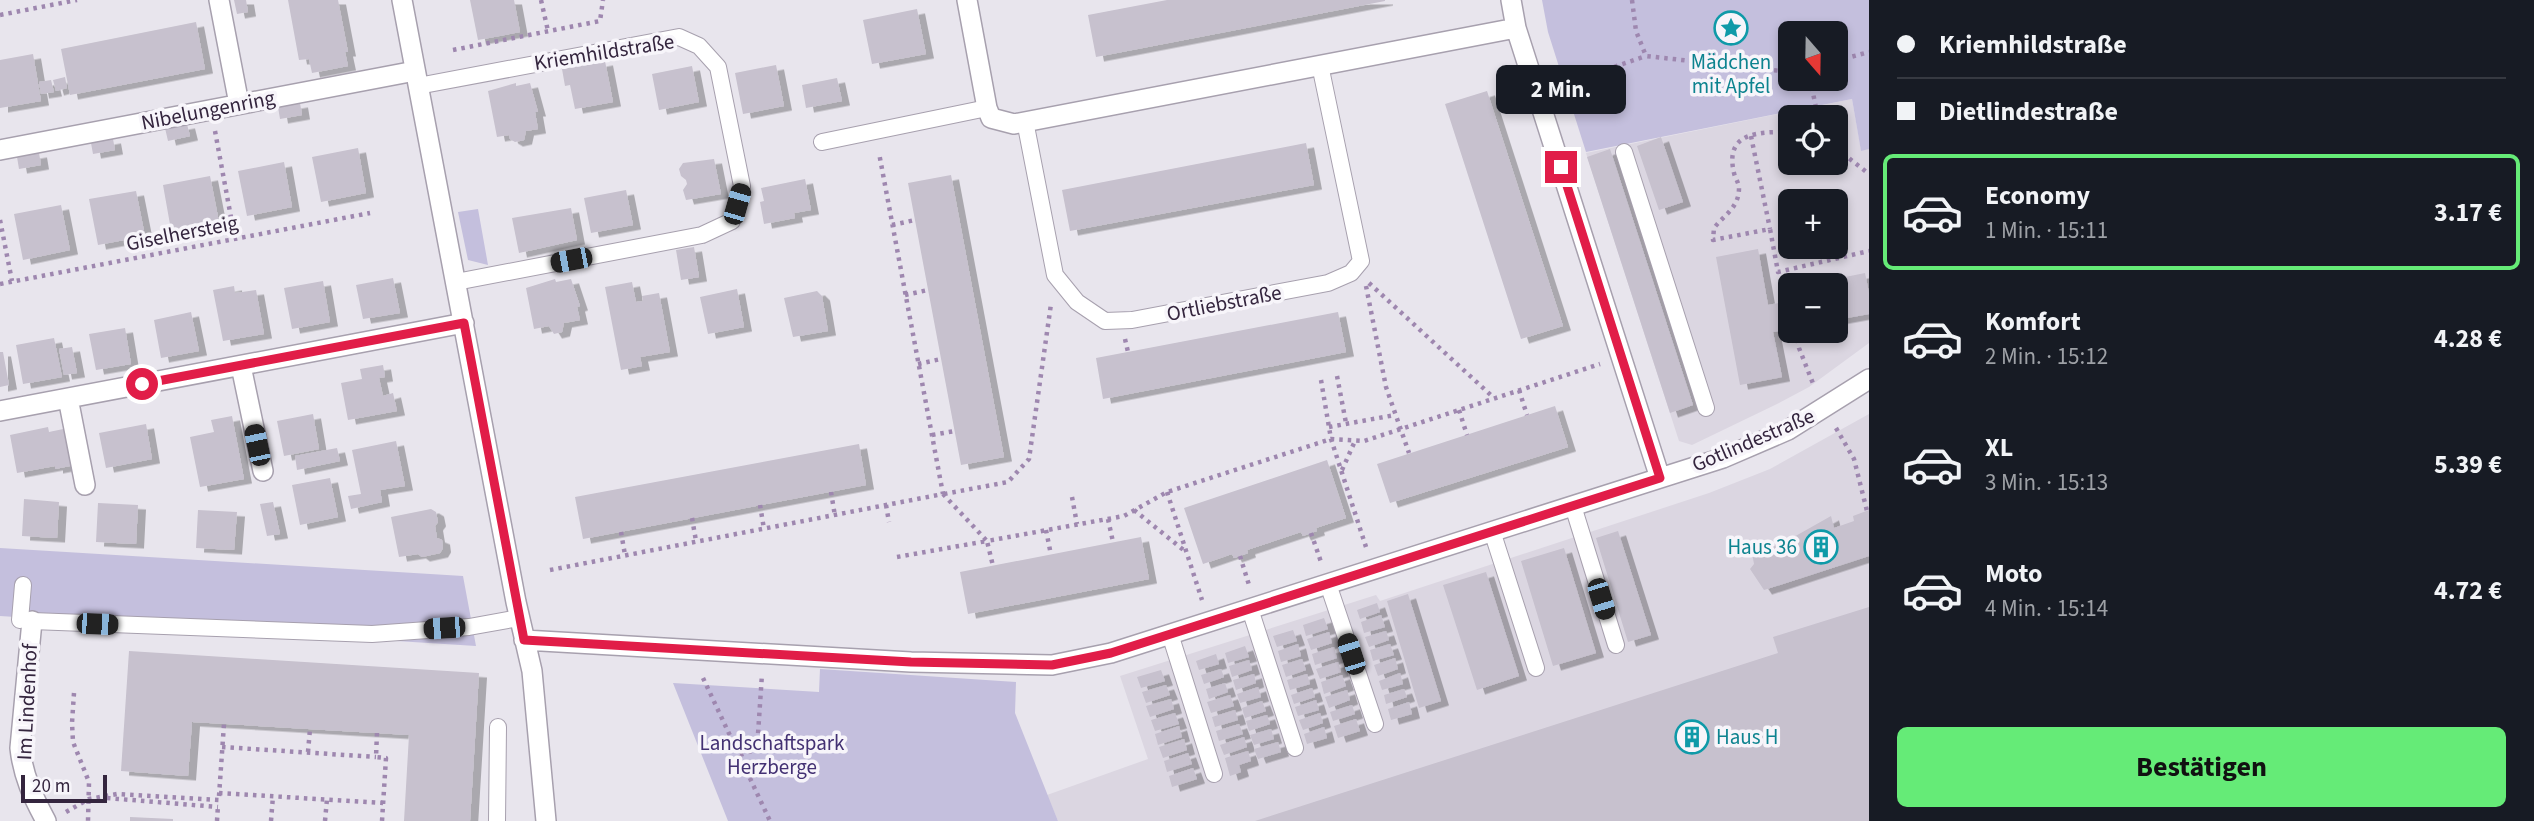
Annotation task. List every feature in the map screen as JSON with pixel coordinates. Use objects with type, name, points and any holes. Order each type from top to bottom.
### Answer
[{"type":"street","points":[[219,0],[239,104]]},
{"type":"street","points":[[402,0],[519,618],[532,671],[546,821]]},
{"type":"street","points":[[967,0],[993,115],[1014,124],[1516,28]]},
{"type":"street","points":[[1511,0],[1516,28],[1660,478]]},
{"type":"street","name":"Nibelungenring","points":[[0,150],[239,104],[417,78]]},
{"type":"street","points":[[0,411],[464,323]]},
{"type":"street","points":[[241,366],[263,471]]},
{"type":"street","name":"Gotlindestraße","points":[[524,640],[911,662],[1052,665],[1111,653],[1723,458],[1788,430],[1869,379]]},
{"type":"street","points":[[68,398],[85,485]]},
{"type":"street","name":"Im Lindenhof","points":[[26,620],[20,748],[29,789],[46,821]]},
{"type":"lane","name":"Kriemhildstraße","points":[[417,78],[679,37],[699,46],[718,67],[742,186],[732,221],[702,235],[456,282]]},
{"type":"lane","name":"Ortliebstraße","points":[[1025,121],[1055,275],[1077,302],[1105,321],[1132,320],[1328,283],[1351,273],[1361,261],[1320,65]]},
{"type":"lane","points":[[822,142],[875,131],[993,115]]},
{"type":"lane","points":[[1624,152],[1706,408]]},
{"type":"lane","points":[[1573,506],[1616,645]]},
{"type":"lane","points":[[1493,531],[1536,668]]},
{"type":"lane","points":[[1328,584],[1375,724]]},
{"type":"lane","points":[[23,585],[26,620],[372,634],[469,627],[519,618]]},
{"type":"lane","points":[[1250,609],[1295,748]]},
{"type":"lane","points":[[1170,634],[1214,774]]},
{"type":"lane","points":[[496,821],[498,727]]},
{"type":"path","points":[[0,15],[77,0]]},
{"type":"path","points":[[541,0],[548,31]]},
{"type":"path","points":[[453,50],[600,21],[603,0]]},
{"type":"path","points":[[1632,0],[1636,31],[1646,56]]},
{"type":"path","points":[[1848,58],[1869,52]]},
{"type":"path","points":[[1565,84],[1646,56],[1778,71]]},
{"type":"path","points":[[211,110],[235,239]]},
{"type":"path","points":[[875,131],[943,494],[987,541],[993,566]]},
{"type":"path","points":[[1770,229],[1713,240],[1712,234],[1720,221],[1733,209],[1737,197],[1739,188],[1733,161],[1737,142],[1751,136],[1778,133]]},
{"type":"path","points":[[1751,136],[1778,272],[1869,251]]},
{"type":"path","points":[[1848,157],[1869,174]]},
{"type":"path","name":"Giselhersteig","points":[[0,284],[370,213]]},
{"type":"path","points":[[0,220],[12,281]]},
{"type":"path","points":[[892,225],[915,220]]},
{"type":"path","points":[[550,570],[1009,482],[1029,459],[1055,275]]},
{"type":"path","points":[[1409,453],[1386,387],[1364,278],[1495,399]]},
{"type":"path","points":[[905,295],[928,290]]},
{"type":"path","points":[[1799,343],[1812,384]]},
{"type":"path","points":[[897,557],[1124,516],[1167,492],[1331,439],[1364,441],[1622,356]]},
{"type":"path","points":[[918,364],[942,359]]},
{"type":"path","points":[[1337,376],[1346,424]]},
{"type":"path","points":[[1321,380],[1331,439],[1366,547]]},
{"type":"path","points":[[1519,390],[1527,415]]},
{"type":"path","points":[[1459,410],[1466,435]]},
{"type":"path","points":[[1329,427],[1395,415]]},
{"type":"path","points":[[932,435],[955,431]]},
{"type":"path","points":[[1838,432],[1854,459],[1867,511]]},
{"type":"path","points":[[1342,471],[1355,441]]},
{"type":"path","points":[[831,492],[835,516]]},
{"type":"path","points":[[1167,492],[1202,600]]},
{"type":"path","points":[[1072,497],[1077,524]]},
{"type":"path","points":[[760,505],[764,528]]},
{"type":"path","points":[[886,505],[890,522]]},
{"type":"path","points":[[1134,510],[1186,552]]},
{"type":"path","points":[[691,518],[696,542]]},
{"type":"path","points":[[1108,519],[1113,542]]},
{"type":"path","points":[[1046,530],[1051,555]]},
{"type":"path","points":[[621,532],[625,555]]},
{"type":"path","points":[[1311,533],[1321,562]]},
{"type":"path","points":[[1240,556],[1250,584]]},
{"type":"path","points":[[703,678],[770,821]]},
{"type":"path","points":[[740,755],[757,749],[761,681]]},
{"type":"path","points":[[75,693],[72,723],[74,742],[89,782],[88,821]]},
{"type":"path","points":[[217,821],[224,724]]},
{"type":"path","points":[[308,752],[310,729]]},
{"type":"path","points":[[376,757],[377,733]]},
{"type":"path","points":[[222,747],[386,758],[382,821]]},
{"type":"path","points":[[219,793],[383,803]]},
{"type":"path","points":[[69,810],[89,799],[129,794],[219,800]]},
{"type":"path","points":[[271,821],[273,796]]},
{"type":"path","points":[[103,798],[218,807]]},
{"type":"path","points":[[325,821],[327,799]]},
{"type":"shaded area","points":[[1852,99],[1861,150],[1869,149],[1869,343],[1809,387],[1777,404],[1692,445],[1679,441],[1586,153],[1778,114],[1778,175],[1848,175],[1848,105],[1822,105]]},
{"type":"shaded area","points":[[1869,414],[1869,821],[1058,821],[1047,795],[1148,759],[1120,676],[1376,595],[1380,601],[1709,493],[1770,469]]},
{"type":"green space","points":[[1542,0],[1869,0],[1869,149],[1861,151],[1852,99],[1822,105],[1778,105],[1778,114],[1586,152],[1548,32]]},
{"type":"green space","points":[[478,209],[488,265],[468,260],[458,212]]},
{"type":"green space","points":[[0,548],[463,576],[476,646],[0,616]]},
{"type":"green space","name":"Landschaftspark Herzberge","points":[[820,669],[1016,682],[1015,713],[1058,821],[728,821],[673,683],[819,692]]},
{"type":"building","points":[[234,0],[246,0],[248,12],[237,14]]},
{"type":"building","points":[[288,0],[338,0],[348,66],[312,73],[309,59],[299,60]]},
{"type":"building","points":[[470,0],[514,0],[520,32],[478,40]]},
{"type":"building","points":[[1167,0],[1385,1],[1096,57],[1088,15]]},
{"type":"building","points":[[917,9],[926,54],[872,64],[863,20]]},
{"type":"building","points":[[196,22],[205,69],[70,95],[61,49]]},
{"type":"building","points":[[33,54],[41,101],[0,108],[0,60]]},
{"type":"building","points":[[605,61],[613,102],[575,109],[570,85],[565,86],[562,69]]},
{"type":"building","points":[[776,65],[784,106],[743,114],[735,73]]},
{"type":"building","points":[[692,66],[699,102],[659,110],[652,74]]},
{"type":"building","points":[[65,77],[67,88],[56,91],[53,80]]},
{"type":"building","points":[[837,78],[842,101],[806,108],[802,85]]},
{"type":"building","points":[[51,80],[54,92],[41,94],[39,82]]},
{"type":"building","points":[[516,83],[516,86],[530,83],[538,112],[535,112],[538,129],[526,131],[524,140],[515,142],[509,135],[497,137],[488,91]]},
{"type":"building","points":[[1487,91],[1563,326],[1521,339],[1445,104]]},
{"type":"building","points":[[300,103],[302,115],[280,119],[278,107]]},
{"type":"building","points":[[187,124],[190,136],[168,141],[165,128]]},
{"type":"building","points":[[1661,137],[1683,202],[1659,210],[1637,146]]},
{"type":"building","points":[[113,139],[115,150],[93,154],[91,143]]},
{"type":"building","points":[[1306,143],[1314,185],[1070,231],[1062,190]]},
{"type":"building","points":[[358,148],[366,193],[321,202],[312,157]]},
{"type":"building","points":[[1610,149],[1693,405],[1670,413],[1587,157]]},
{"type":"building","points":[[39,153],[41,165],[19,169],[17,157]]},
{"type":"building","points":[[714,159],[721,194],[686,200],[683,190],[687,184],[679,169],[683,163]]},
{"type":"building","points":[[284,162],[292,207],[247,216],[238,171]]},
{"type":"building","points":[[951,175],[1004,457],[961,465],[908,183]]},
{"type":"building","points":[[210,176],[219,222],[171,230],[163,185]]},
{"type":"building","points":[[805,179],[811,210],[794,213],[795,218],[764,224],[760,202],[764,201],[761,188]]},
{"type":"building","points":[[626,190],[633,225],[591,233],[584,198]]},
{"type":"building","points":[[136,191],[145,236],[98,245],[89,199]]},
{"type":"building","points":[[61,205],[70,250],[23,260],[14,214]]},
{"type":"building","points":[[571,208],[577,240],[519,253],[512,218]]},
{"type":"building","points":[[694,247],[699,277],[681,280],[676,250]]},
{"type":"building","points":[[1758,249],[1768,305],[1778,303],[1778,331],[1773,332],[1782,377],[1740,385],[1716,257]]},
{"type":"building","points":[[1865,273],[1869,314],[1848,318],[1848,276]]},
{"type":"building","points":[[393,278],[400,313],[363,319],[356,285]]},
{"type":"building","points":[[555,279],[556,282],[571,279],[580,306],[577,307],[580,320],[564,323],[562,332],[554,334],[549,326],[534,329],[526,288]]},
{"type":"building","points":[[323,281],[330,322],[292,329],[284,288]]},
{"type":"building","points":[[632,282],[636,302],[643,301],[642,296],[659,293],[670,352],[640,357],[642,366],[621,370],[605,287]]},
{"type":"building","points":[[234,286],[235,293],[256,290],[264,334],[223,341],[213,290]]},
{"type":"building","points":[[737,289],[744,327],[708,334],[700,297]]},
{"type":"building","points":[[817,291],[822,296],[828,331],[793,337],[784,298]]},
{"type":"building","points":[[191,312],[199,351],[161,358],[154,320]]},
{"type":"building","points":[[1338,312],[1346,352],[1103,399],[1096,358]]},
{"type":"building","points":[[125,328],[131,364],[96,370],[89,334]]},
{"type":"building","points":[[54,338],[62,377],[23,384],[16,345]]},
{"type":"building","points":[[72,347],[77,373],[64,375],[59,349]]},
{"type":"building","points":[[0,352],[3,352],[9,385],[0,387]]},
{"type":"building","points":[[383,365],[385,377],[379,378],[383,396],[393,393],[397,411],[348,420],[341,383],[362,379],[360,369]]},
{"type":"building","points":[[1555,406],[1568,447],[1390,503],[1377,464]]},
{"type":"building","points":[[313,414],[319,449],[284,456],[277,421]]},
{"type":"building","points":[[232,416],[244,479],[200,487],[190,437],[214,432],[211,420]]},
{"type":"building","points":[[146,424],[152,459],[106,468],[99,433]]},
{"type":"building","points":[[48,427],[49,432],[68,428],[75,465],[17,473],[10,435]]},
{"type":"building","points":[[396,441],[405,486],[380,490],[382,502],[351,509],[348,496],[361,494],[352,450]]},
{"type":"building","points":[[859,444],[866,485],[583,539],[575,497]]},
{"type":"building","points":[[337,448],[340,461],[297,470],[295,456]]},
{"type":"building","points":[[1327,460],[1346,518],[1316,528],[1317,531],[1303,536],[1301,532],[1247,550],[1248,553],[1234,558],[1232,554],[1203,564],[1184,508]]},
{"type":"building","points":[[330,478],[338,517],[300,525],[292,485]]},
{"type":"building","points":[[24,499],[59,502],[57,538],[22,536]]},
{"type":"building","points":[[273,502],[280,534],[267,536],[260,504]]},
{"type":"building","points":[[98,503],[138,505],[136,544],[96,542]]},
{"type":"building","points":[[431,509],[436,512],[437,538],[442,540],[443,548],[440,553],[422,557],[418,554],[399,557],[391,517]]},
{"type":"building","points":[[198,510],[237,512],[234,550],[196,548]]},
{"type":"building","name":"Haus 36","points":[[1869,510],[1869,556],[1764,590],[1750,569],[1754,564],[1752,553],[1792,541],[1792,538],[1831,516],[1834,528],[1854,521],[1853,516]]},
{"type":"building","points":[[1618,531],[1651,635],[1628,642],[1596,538]]},
{"type":"building","points":[[1141,537],[1149,579],[968,614],[960,572]]},
{"type":"building","points":[[1564,548],[1596,653],[1553,666],[1521,561]]},
{"type":"building","points":[[1486,572],[1519,676],[1477,690],[1443,585]]},
{"type":"building","points":[[1408,594],[1441,701],[1419,708],[1387,601]]},
{"type":"building","points":[[1377,603],[1380,612],[1360,619],[1357,610]]},
{"type":"building","name":"Haus H","points":[[1869,607],[1869,821],[1255,821],[1778,653],[1773,637]]},
{"type":"building","points":[[1381,615],[1385,627],[1364,633],[1361,622]]},
{"type":"building","points":[[1324,618],[1328,629],[1306,636],[1303,625]]},
{"type":"building","points":[[1293,630],[1297,641],[1277,647],[1273,636]]},
{"type":"building","points":[[1386,631],[1389,640],[1369,647],[1365,637]]},
{"type":"building","points":[[1329,632],[1332,643],[1311,650],[1307,639]]},
{"type":"building","points":[[1298,644],[1301,656],[1281,662],[1278,651]]},
{"type":"building","points":[[1390,644],[1394,655],[1373,661],[1370,650]]},
{"type":"building","points":[[1245,646],[1249,657],[1228,663],[1225,653]]},
{"type":"building","points":[[1334,647],[1337,658],[1315,665],[1312,654]]},
{"type":"building","points":[[129,651],[479,673],[470,821],[404,821],[409,735],[192,722],[188,776],[121,771]]},
{"type":"building","points":[[1216,654],[1219,664],[1199,670],[1196,661]]},
{"type":"building","points":[[1395,658],[1398,669],[1378,676],[1374,665]]},
{"type":"building","points":[[1302,659],[1306,670],[1286,677],[1282,665]]},
{"type":"building","points":[[1249,660],[1252,670],[1232,677],[1229,666]]},
{"type":"building","points":[[1338,662],[1341,672],[1320,679],[1316,669]]},
{"type":"building","points":[[1221,669],[1224,677],[1204,684],[1201,675]]},
{"type":"building","points":[[1161,670],[1165,681],[1141,688],[1137,677]]},
{"type":"building","points":[[1400,673],[1403,684],[1382,690],[1379,681]]},
{"type":"building","points":[[1254,674],[1256,683],[1236,690],[1233,680]]},
{"type":"building","points":[[1307,674],[1310,684],[1290,690],[1287,680]]},
{"type":"building","points":[[1342,675],[1346,686],[1324,694],[1321,682]]},
{"type":"building","points":[[1225,683],[1228,692],[1209,699],[1206,689]]},
{"type":"building","points":[[1166,685],[1170,695],[1146,703],[1142,692]]},
{"type":"building","points":[[1258,687],[1261,697],[1240,703],[1237,694]]},
{"type":"building","points":[[1312,688],[1315,697],[1294,704],[1291,695]]},
{"type":"building","points":[[1404,689],[1407,697],[1386,704],[1384,695]]},
{"type":"building","points":[[1347,690],[1350,700],[1329,708],[1325,697]]},
{"type":"building","points":[[1230,695],[1234,706],[1211,713],[1207,702]]},
{"type":"building","points":[[1171,699],[1174,709],[1150,717],[1146,706]]},
{"type":"building","points":[[1316,700],[1319,710],[1298,716],[1295,707]]},
{"type":"building","points":[[1262,701],[1266,711],[1245,718],[1242,708]]},
{"type":"building","points":[[1409,702],[1412,714],[1391,720],[1388,709]]},
{"type":"building","points":[[1352,705],[1355,714],[1333,721],[1330,712]]},
{"type":"building","points":[[1235,710],[1238,720],[1215,727],[1212,717]]},
{"type":"building","points":[[1175,713],[1179,724],[1155,731],[1151,720]]},
{"type":"building","points":[[1320,713],[1323,723],[1303,730],[1299,720]]},
{"type":"building","points":[[1267,715],[1270,724],[1249,731],[1246,721]]},
{"type":"building","points":[[1356,719],[1360,731],[1338,738],[1334,726]]},
{"type":"building","points":[[1239,724],[1243,734],[1219,741],[1216,731]]},
{"type":"building","points":[[1179,726],[1182,737],[1158,745],[1155,734]]},
{"type":"building","points":[[1324,727],[1327,738],[1307,744],[1304,734]]},
{"type":"building","points":[[1271,729],[1274,739],[1254,745],[1250,735]]},
{"type":"building","points":[[1244,737],[1247,747],[1224,755],[1220,745]]},
{"type":"building","points":[[1184,739],[1187,750],[1163,758],[1159,747]]},
{"type":"building","points":[[1278,742],[1281,752],[1258,759],[1254,749]]},
{"type":"building","points":[[1248,751],[1251,761],[1239,765],[1241,772],[1230,776],[1225,758]]},
{"type":"building","points":[[1188,753],[1192,764],[1167,772],[1164,761]]},
{"type":"building","points":[[1193,768],[1197,779],[1172,787],[1169,776]]},
{"type":"building","points":[[130,817],[173,819],[173,821],[130,821]]},
{"type":"place","name":"Mädchen mit Apfel","points":[[1731,28]]},
{"type":"place","name":"Haus 36","points":[[1821,547]]},
{"type":"place","name":"Haus H","points":[[1692,737]]},
{"type":"route","points":[[142,384],[464,323],[524,640],[911,662],[1052,665],[1111,653],[1660,478],[1561,167]]}]
